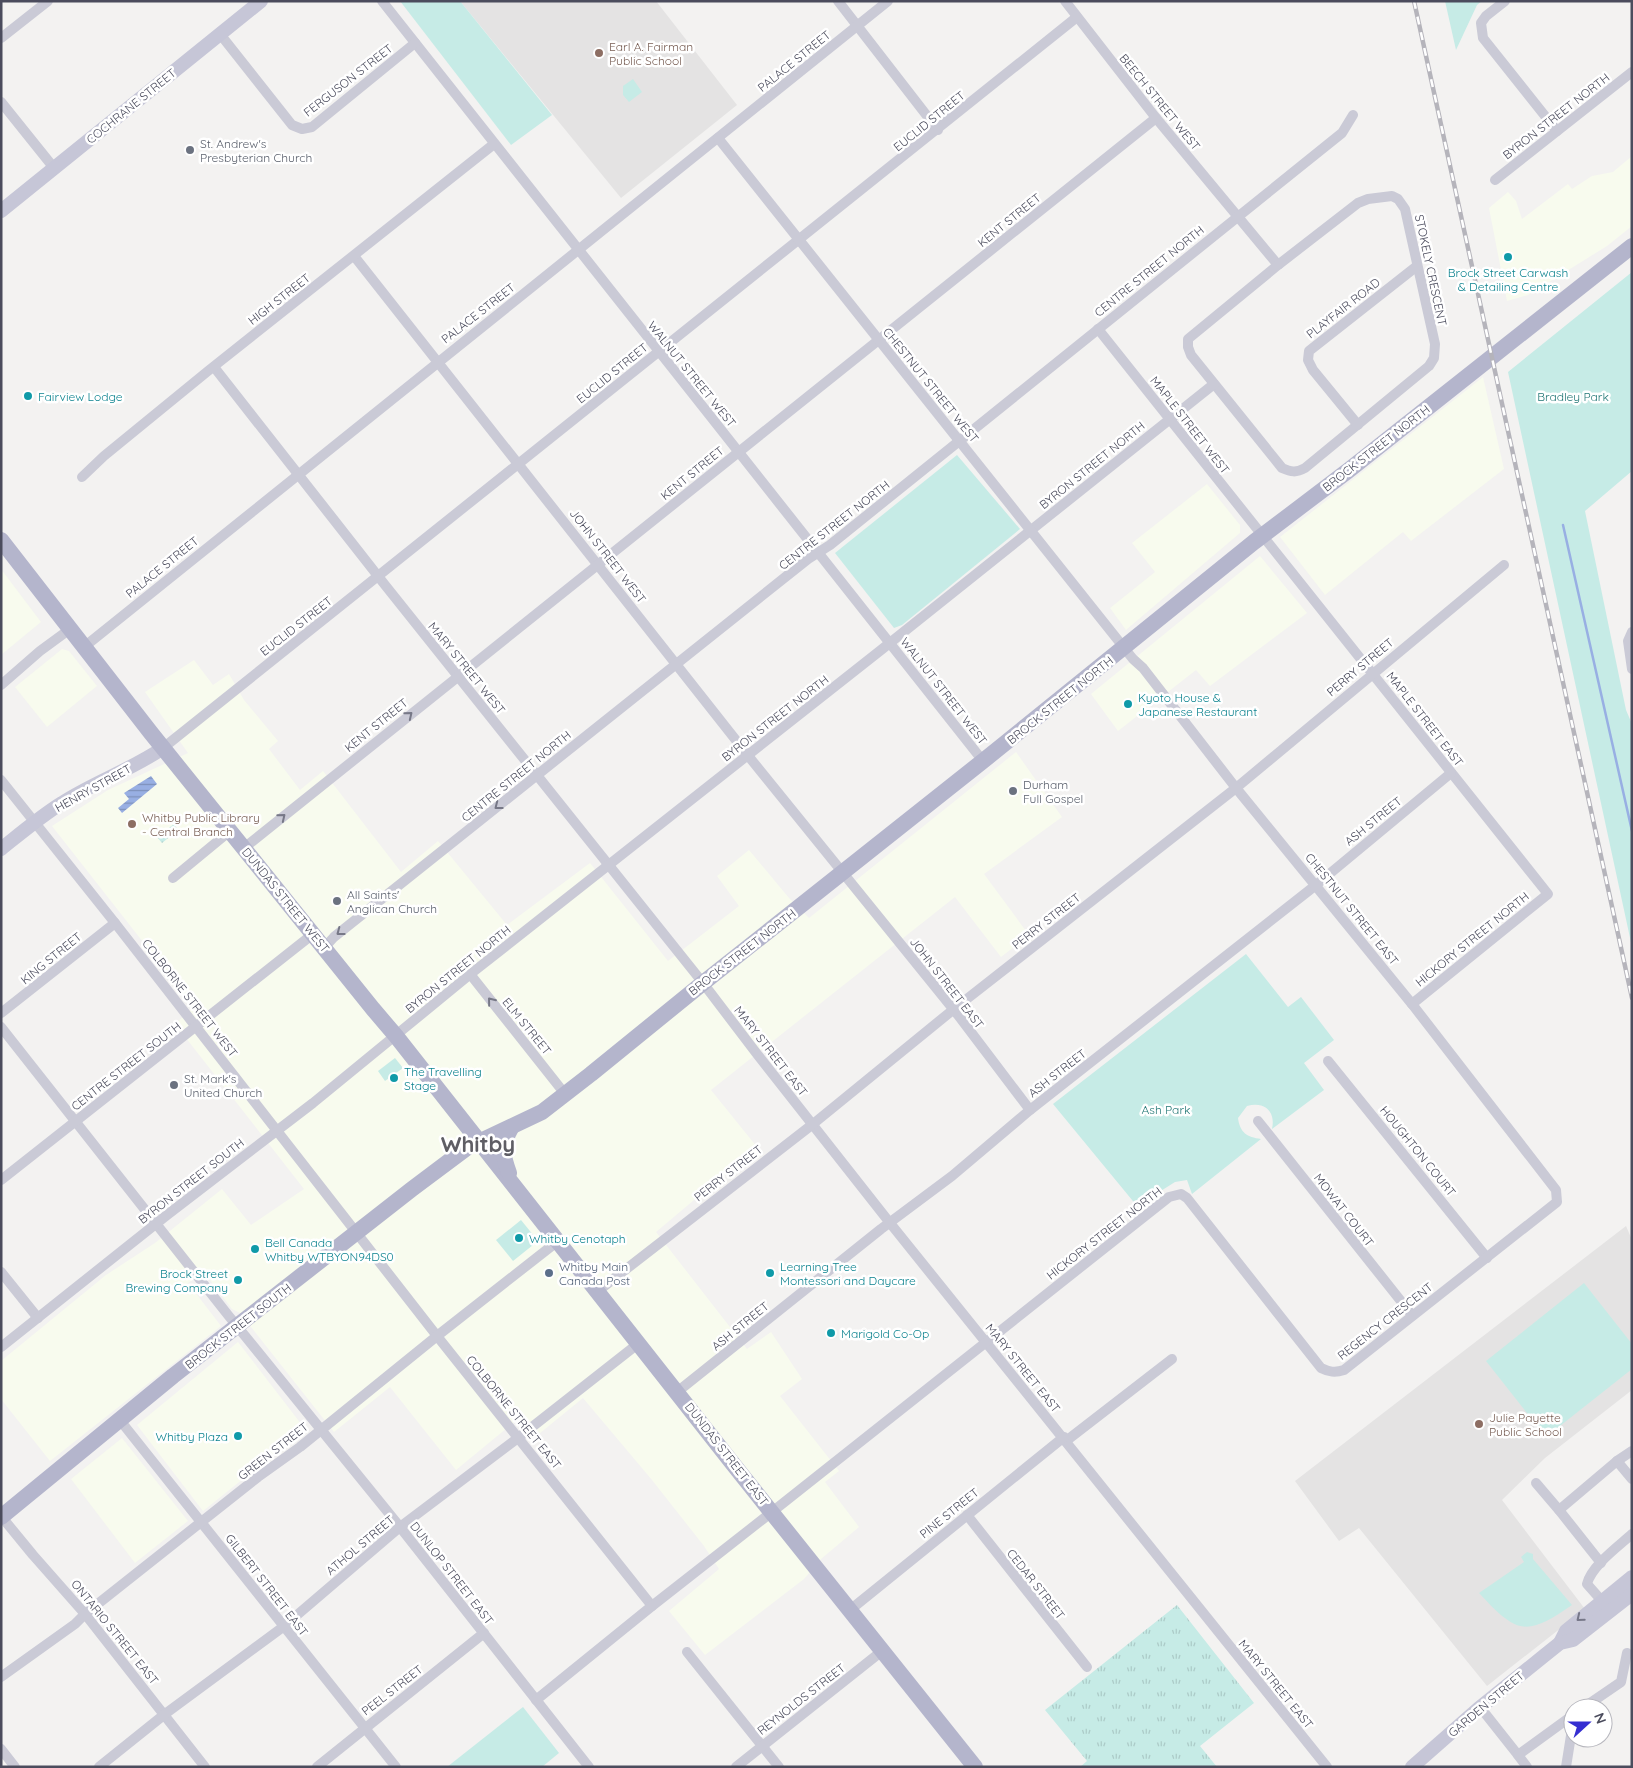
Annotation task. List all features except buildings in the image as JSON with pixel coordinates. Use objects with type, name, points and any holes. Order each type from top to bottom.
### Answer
[{"type":"main road","name":"COCHRANE STREET","points":[[1,211],[261,1]]},
{"type":"main road","name":"BROCK STREET NORTH","points":[[479,1141],[511,1128],[542,1112],[1263,536],[1632,246]]},
{"type":"main road","name":"DUNDAS STREET WEST","points":[[1,540],[163,748],[479,1141]]},
{"type":"main road","name":"HENRY STREET","points":[[1,849],[62,803],[148,759],[163,748]]},
{"type":"main road","points":[[511,1128],[504,1140],[503,1149],[504,1162],[513,1184]]},
{"type":"main road","name":"DUNDAS STREET EAST","points":[[479,1141],[975,1767]]},
{"type":"main road","name":"BROCK STREET SOUTH","points":[[1,1517],[119,1419],[237,1326],[412,1189],[479,1141]]},
{"type":"main road","name":"GARDEN STREET","points":[[1412,1767],[1480,1707],[1560,1643],[1566,1631],[1632,1577]]},
{"type":"main road","name":"GARDEN STREET","points":[[1560,1643],[1573,1640],[1632,1594]]},
{"type":"main road","points":[[1597,1621],[1604,1608],[1602,1601]]},
{"type":"main road","points":[[1400,1767],[1406,1767]]},
{"type":"street","points":[[1,38],[48,1]]},
{"type":"street","name":"WALNUT STREET WEST","points":[[382,1],[983,761]]},
{"type":"street","points":[[838,1],[938,130]]},
{"type":"street","name":"PALACE STREET","points":[[84,647],[888,1]]},
{"type":"street","name":"BEECH STREET WEST","points":[[1065,1],[1156,118],[1278,265]]},
{"type":"street","points":[[1505,1],[1486,16],[1481,23],[1483,38],[1557,131]]},
{"type":"street","name":"EUCLID STREET","points":[[163,748],[1077,18]]},
{"type":"street","name":"FERGUSON STREET","points":[[220,34],[292,125],[302,129],[312,127],[415,43]]},
{"type":"street","name":"BYRON STREET NORTH","points":[[1495,180],[1632,72]]},
{"type":"street","points":[[1,102],[54,168]]},
{"type":"street","name":"CENTRE STREET NORTH","points":[[324,948],[334,937],[808,559],[818,553],[1342,133],[1353,115]]},
{"type":"street","name":"KENT STREET","points":[[244,848],[1156,118]]},
{"type":"street","name":"CHESTNUT STREET WEST","points":[[718,138],[1124,648]]},
{"type":"street","name":"HIGH STREET","points":[[82,477],[104,456],[214,367],[494,144]]},
{"type":"street","name":"STOKELY CRESCENT","points":[[1392,196],[1398,199],[1405,209],[1434,344],[1434,358],[1428,366],[1298,472],[1291,472],[1282,468],[1191,355],[1188,347],[1188,339],[1278,265],[1358,203],[1368,199],[1392,196]]},
{"type":"street","name":"JOHN STREET WEST","points":[[354,256],[842,873]]},
{"type":"street","name":"PLAYFAIR ROAD","points":[[1358,425],[1313,370],[1308,360],[1309,351],[1417,266]]},
{"type":"street","name":"MAPLE STREET WEST","points":[[1098,329],[1263,536]]},
{"type":"street","name":"MARY STREET WEST","points":[[214,367],[608,866],[703,983]]},
{"type":"street","name":"BYRON STREET NORTH","points":[[396,1036],[470,974],[1214,384]]},
{"type":"street","name":"MAPLE STREET EAST","points":[[1263,536],[1548,894]]},
{"type":"street","name":"PERRY STREET","points":[[598,1291],[1236,788],[1504,565]]},
{"type":"street","points":[[1,685],[40,651],[70,630]]},
{"type":"street","points":[[1632,632],[1628,641],[1632,669]]},
{"type":"street","name":"CHESTNUT STREET EAST","points":[[1124,648],[1143,668],[1236,788],[1412,1004],[1556,1190]]},
{"type":"street","name":"ASH STREET","points":[[677,1392],[890,1222],[952,1176],[1030,1110],[1316,885],[1451,773]]},
{"type":"street","name":"COLBORNE STREET WEST","points":[[1,780],[65,858],[357,1233]]},
{"type":"street","points":[[173,878],[230,831]]},
{"type":"street","name":"JOHN STREET EAST","points":[[842,873],[954,1009],[1030,1110]]},
{"type":"street","name":"HICKORY STREET NORTH","points":[[1412,1004],[1548,894]]},
{"type":"street","name":"KING STREET","points":[[1,1013],[115,923]]},
{"type":"street","name":"CENTRE STREET SOUTH","points":[[1,1180],[313,934]]},
{"type":"street","name":"ELM STREET","points":[[470,974],[565,1094]]},
{"type":"street","name":"MARY STREET EAST","points":[[703,983],[812,1124],[1326,1767]]},
{"type":"street","name":"DUNLOP STREET EAST","points":[[1,1027],[589,1767]]},
{"type":"street","name":"BYRON STREET SOUTH","points":[[1,1347],[396,1036]]},
{"type":"street","name":"HOUGHTON COURT","points":[[1328,1061],[1487,1258]]},
{"type":"street","name":"MOWAT COURT","points":[[1258,1121],[1412,1315]]},
{"type":"street","name":"REGENCY CRESCENT","points":[[1181,1194],[1187,1198],[1321,1368],[1328,1372],[1336,1372],[1344,1370],[1557,1202],[1556,1190]]},
{"type":"street","name":"HICKORY STREET NORTH","points":[[536,1700],[1169,1197],[1181,1194]]},
{"type":"street","name":"COLBORNE STREET EAST","points":[[357,1233],[436,1336],[652,1606]]},
{"type":"street","name":"GREEN STREET","points":[[1,1677],[75,1624],[558,1241]]},
{"type":"street","points":[[1,1272],[38,1318]]},
{"type":"street","name":"ATHOL STREET","points":[[99,1767],[165,1714],[283,1626],[400,1527],[638,1344]]},
{"type":"street","name":"PINE STREET","points":[[850,1610],[966,1515],[1172,1359]]},
{"type":"street","name":"GILBERT STREET EAST","points":[[119,1419],[396,1767]]},
{"type":"street","points":[[1559,1510],[1617,1461],[1632,1451]]},
{"type":"street","points":[[1617,1461],[1632,1479]]},
{"type":"street","points":[[1536,1483],[1601,1563]]},
{"type":"street","name":"CEDAR STREET","points":[[966,1515],[1087,1667]]},
{"type":"street","name":"ONTARIO STREET EAST","points":[[1,1517],[86,1614],[205,1767]]},
{"type":"street","points":[[1602,1601],[1587,1584],[1588,1578],[1632,1534]]},
{"type":"street","name":"PEEL STREET","points":[[317,1767],[484,1634]]},
{"type":"street","name":"REYNOLDS STREET","points":[[736,1767],[882,1650]]},
{"type":"street","points":[[687,1652],[780,1767]]},
{"type":"street","points":[[1598,1698],[1621,1682],[1627,1653]]},
{"type":"street","points":[[1480,1707],[1527,1767]]},
{"type":"street","points":[[1518,1754],[1563,1722]]},
{"type":"street","points":[[1566,1767],[1569,1748]]},
{"type":"street","points":[[1,1749],[15,1767]]},
{"type":"shaded area","name":"Earl A. Fairman Public School","points":[[460,1],[656,1],[737,105],[621,198]]},
{"type":"shaded area","points":[[1632,156],[1632,226],[1607,246],[1528,295],[1507,301],[1489,208],[1508,192],[1516,201],[1522,219],[1568,184],[1572,189],[1592,176],[1613,172]]},
{"type":"shaded area","points":[[1483,377],[1504,469],[1411,541],[1403,532],[1325,595],[1280,537]]},
{"type":"shaded area","points":[[1207,484],[1240,525],[1240,533],[1126,630],[1110,608],[1155,572],[1132,543]]},
{"type":"shaded area","points":[[1260,556],[1307,613],[1210,686],[1196,670],[1118,731],[1091,694]]},
{"type":"shaded area","points":[[1,569],[41,622],[1,655]]},
{"type":"shaded area","points":[[62,649],[69,651],[97,686],[47,727],[15,687]]},
{"type":"shaded area","points":[[194,660],[213,685],[229,674],[244,700],[278,741],[269,749],[300,790],[323,771],[401,872],[438,841],[507,925],[590,863],[668,961],[739,906],[717,876],[749,850],[789,898],[809,918],[1016,752],[1062,817],[984,874],[1029,935],[1001,957],[955,897],[711,1090],[757,1147],[656,1232],[747,1349],[771,1332],[802,1379],[780,1396],[839,1471],[825,1482],[859,1527],[821,1559],[804,1579],[705,1655],[669,1611],[719,1569],[704,1546],[652,1480],[583,1398],[534,1438],[519,1418],[456,1470],[390,1387],[334,1432],[240,1313],[232,1309],[204,1272],[188,1283],[221,1326],[50,1461],[1,1399],[1,1361],[106,1275],[155,1243],[222,1189],[251,1225],[304,1189],[175,1024],[194,1007],[52,826],[108,790],[188,753],[145,692]]},
{"type":"shaded area","name":"Julie Payette Public School","points":[[1626,1226],[1632,1240],[1632,1390],[1545,1458],[1502,1500],[1585,1609],[1487,1686],[1359,1528],[1339,1541],[1295,1481]]},
{"type":"shaded area","points":[[238,1342],[305,1429],[203,1511],[137,1425]]},
{"type":"shaded area","points":[[122,1438],[188,1521],[135,1563],[71,1479]]},
{"type":"green space","points":[[400,1],[460,1],[552,115],[511,145]]},
{"type":"green space","points":[[1445,1],[1482,1],[1477,5],[1456,50]]},
{"type":"green space","points":[[633,79],[642,92],[629,102],[623,95],[623,86]]},
{"type":"green space","name":"Bradley Park","points":[[1632,272],[1632,471],[1585,511],[1626,710],[1632,724],[1632,947],[1508,372]]},
{"type":"green space","points":[[957,455],[1020,529],[902,625],[894,628],[835,553]]},
{"type":"green space","points":[[174,824],[178,830],[162,843],[157,837]]},
{"type":"green space","name":"Ash Park","points":[[1246,954],[1288,1007],[1301,997],[1334,1040],[1304,1063],[1324,1090],[1272,1129],[1272,1117],[1267,1109],[1259,1105],[1247,1106],[1238,1118],[1240,1127],[1248,1135],[1261,1139],[1192,1194],[1187,1180],[1175,1182],[1137,1206],[1053,1104]]},
{"type":"green space","points":[[395,1058],[403,1068],[385,1081],[378,1071]]},
{"type":"green space","points":[[521,1220],[538,1241],[513,1261],[496,1240]]},
{"type":"green space","points":[[1584,1283],[1632,1344],[1632,1369],[1546,1437],[1486,1361]]},
{"type":"green space","points":[[1527,1552],[1533,1554],[1533,1559],[1572,1605],[1543,1622],[1532,1626],[1522,1626],[1503,1617],[1479,1593],[1524,1562],[1521,1557]]},
{"type":"green space","points":[[1177,1605],[1254,1703],[1200,1746],[1217,1767],[1080,1767],[1087,1761],[1045,1710]]},
{"type":"green space","points":[[523,1707],[559,1753],[542,1767],[447,1767]]},
{"type":"water","points":[[151,776],[157,784],[122,813],[118,808],[129,799],[124,793]]},
{"type":"waterway","points":[[1563,525],[1632,831]]},
{"type":"railway","points":[[1414,1],[1632,998]]},
{"type":"place","name":"Earl A. Fairman Public School","points":[[599,53]]},
{"type":"place","name":"St. Andrew's Presbyterian Church","points":[[190,150]]},
{"type":"place","name":"Brock Street Carwash & Detailing Centre","points":[[1508,257]]},
{"type":"place","name":"Fairview Lodge","points":[[28,396]]},
{"type":"place","name":"Kyoto House & Japanese Restaurant","points":[[1128,704]]},
{"type":"place","name":"Durham Full Gospel","points":[[1013,791]]},
{"type":"place","name":"Whitby Public Library - Central Branch","points":[[132,824]]},
{"type":"place","name":"All Saints' Anglican Church","points":[[337,901]]},
{"type":"place","name":"The Travelling Stage","points":[[394,1078]]},
{"type":"place","name":"St. Mark's United Church","points":[[174,1085]]},
{"type":"place","name":"Whitby Cenotaph","points":[[519,1238]]},
{"type":"place","name":"Bell Canada Whitby WTBYON94DS0","points":[[255,1249]]},
{"type":"place","name":"Whitby Main Canada Post","points":[[549,1273]]},
{"type":"place","name":"Learning Tree Montessori and Daycare","points":[[770,1273]]},
{"type":"place","name":"Brock Street Brewing Company","points":[[238,1280]]},
{"type":"place","name":"Marigold Co-Op","points":[[831,1333]]},
{"type":"place","name":"Julie Payette Public School","points":[[1479,1424]]},
{"type":"place","name":"Whitby Plaza","points":[[238,1436]]},
{"type":"district","name":"Whitby","points":[[478,1144]]}]
